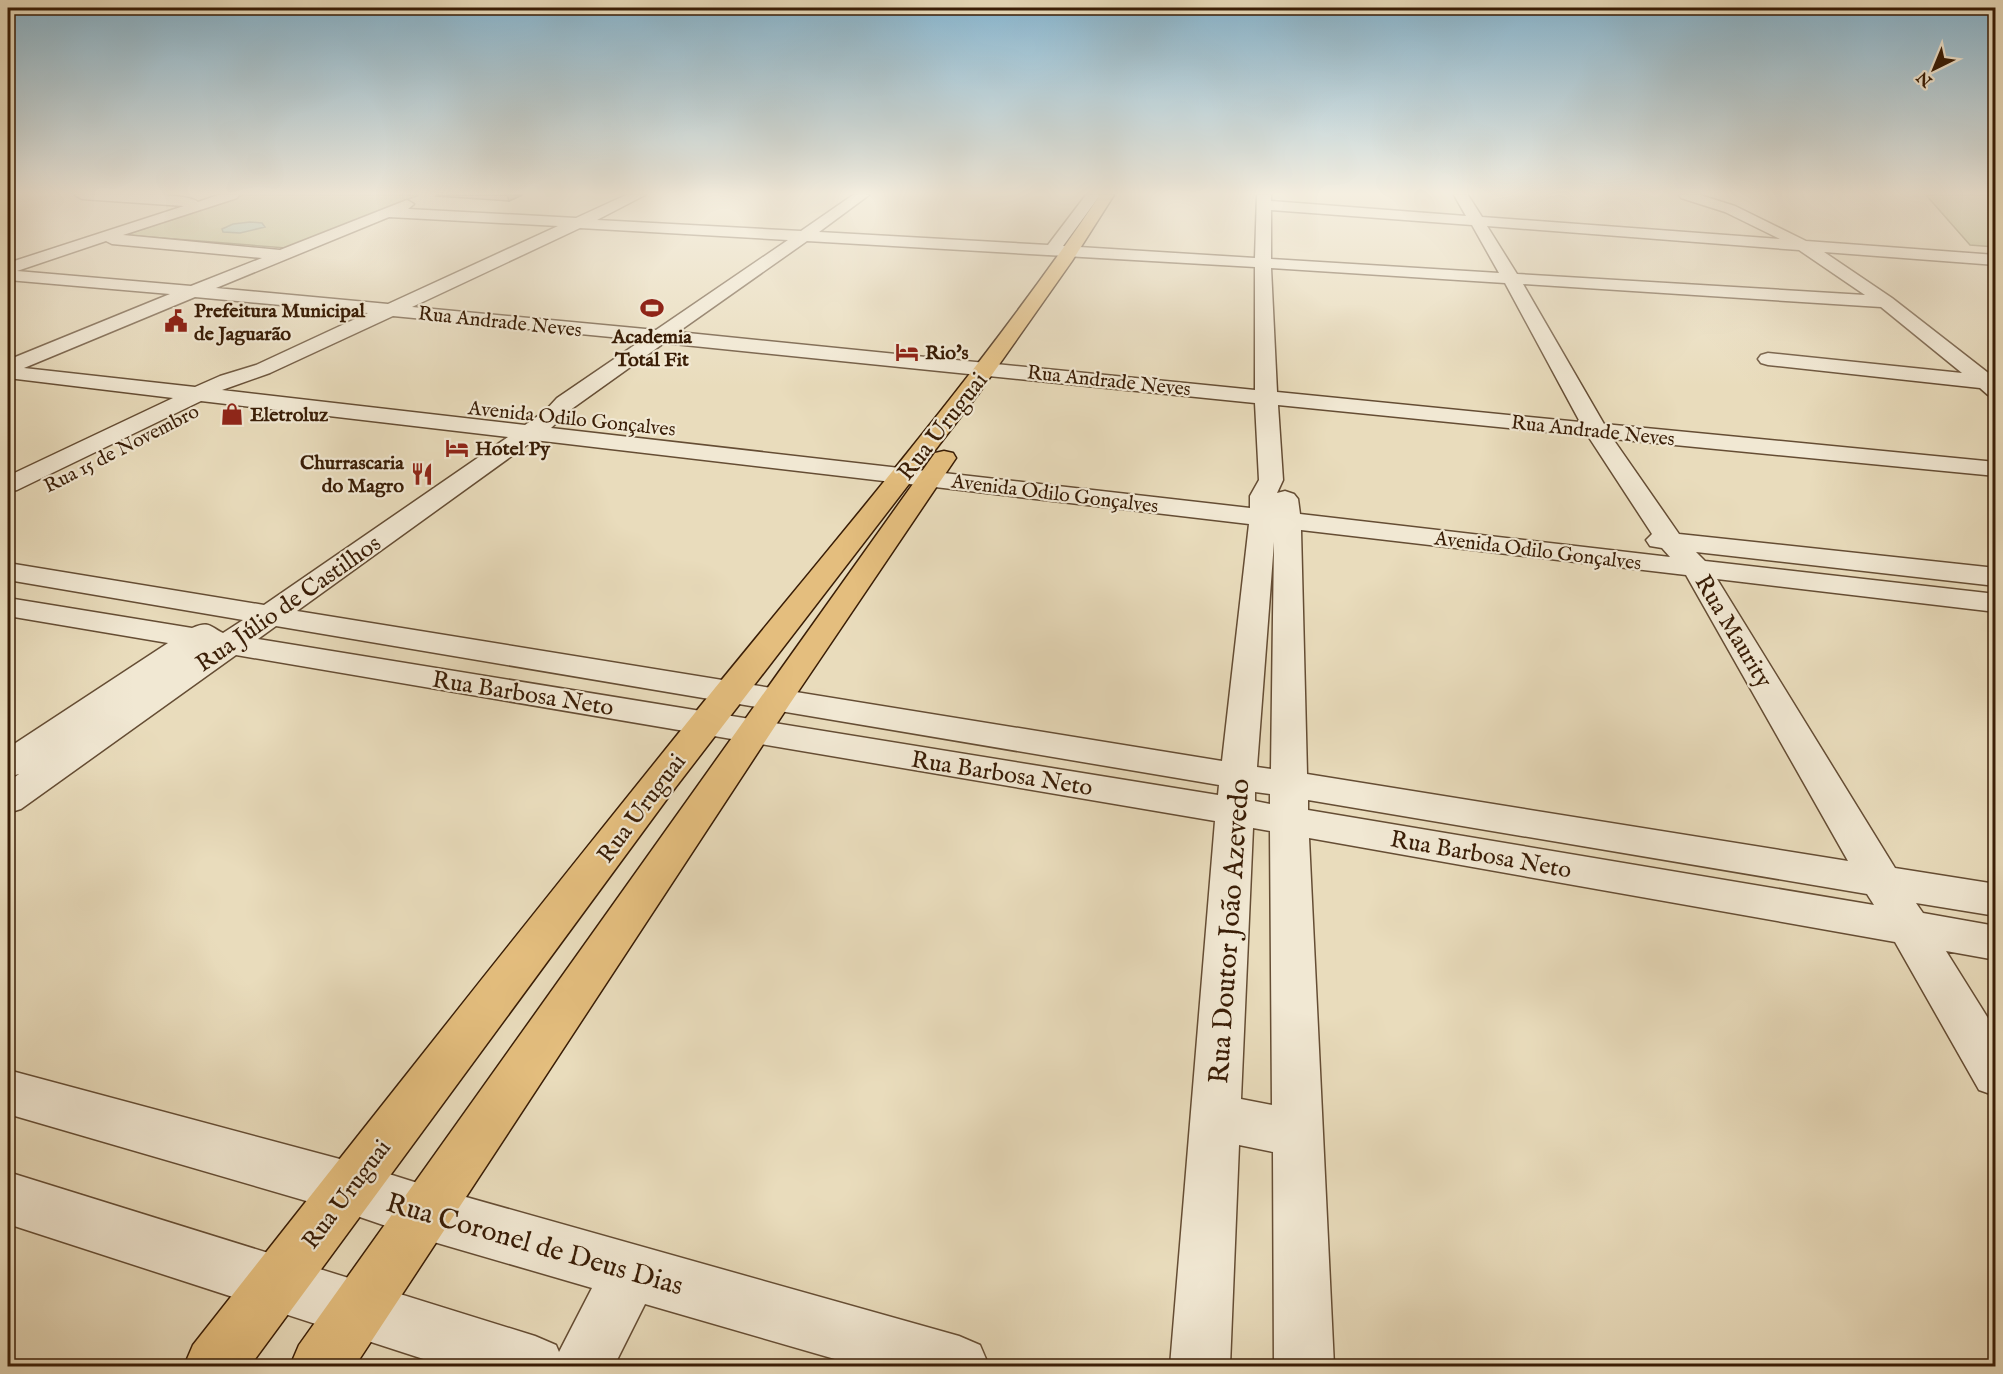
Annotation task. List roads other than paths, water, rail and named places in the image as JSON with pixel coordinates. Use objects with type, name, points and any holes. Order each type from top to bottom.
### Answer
[{"type":"highway","name":"Rua Uruguai","points":[[214,1366],[718,708],[930,462],[998,375],[1074,259]]},
{"type":"highway","name":"Rua Uruguai","points":[[320,1366],[427,1213],[765,716],[930,462]]},
{"type":"street","points":[[8,268],[35,259]]},
{"type":"street","points":[[16,370],[195,290],[271,259]]},
{"type":"street","name":"Rua 15 de Novembro","points":[[8,505],[239,382],[496,259]]},
{"type":"street","name":"Rua Júlio de Castilhos","points":[[8,800],[213,642],[660,337],[769,259]]},
{"type":"street","points":[[1222,259],[1886,302]]},
{"type":"street","points":[[1263,259],[1266,396],[1274,503]]},
{"type":"street","name":"Rua Maurity","points":[[1500,259],[1596,431],[1670,541],[1696,568],[1995,1075]]},
{"type":"street","points":[[1823,259],[1886,302],[1991,386]]},
{"type":"street","name":"Rua Andrade Neves","points":[[8,275],[389,309],[998,375],[1266,396],[1596,431],[1995,469]]},
{"type":"street","name":"Avenida Odilo Gonçalves","points":[[8,353],[16,370]]},
{"type":"street","name":"Avenida Odilo Gonçalves","points":[[16,370],[61,359],[537,420],[714,434],[1274,503],[1541,527]]},
{"type":"street","points":[[1768,359],[1991,386]]},
{"type":"street","name":"Avenida Odilo Gonçalves","points":[[16,370],[194,395],[239,382],[537,420],[695,452],[930,462]]},
{"type":"street","name":"Rua 15 de Novembro","points":[[8,485],[194,395]]},
{"type":"street","points":[[695,452],[714,434]]},
{"type":"street","name":"Avenida Odilo Gonçalves","points":[[1274,503],[1696,568],[1995,603]]},
{"type":"street","name":"Rua Doutor João Azevedo","points":[[1200,1366],[1237,794],[1274,503]]},
{"type":"street","name":"Rua Doutor João Azevedo","points":[[1274,503],[1289,803],[1304,1366]]},
{"type":"street","name":"Avenida Odilo Gonçalves","points":[[1635,538],[1995,577]]},
{"type":"street","points":[[1879,565],[1899,592]]},
{"type":"street","name":"Rua Barbosa Neto","points":[[8,571],[345,628],[718,708],[1289,803],[1909,929],[1995,943]]},
{"type":"street","name":"Rua Barbosa Neto","points":[[8,607],[308,658],[718,708]]},
{"type":"street","points":[[308,658],[345,628]]},
{"type":"street","name":"Rua Júlio de Castilhos","points":[[8,765],[213,642]]},
{"type":"street","name":"Rua Barbosa Neto","points":[[1289,803],[1882,880],[1995,900]]},
{"type":"street","name":"Rua Coronel de Deus Dias","points":[[8,1092],[351,1188],[427,1213],[959,1366]]},
{"type":"street","points":[[1216,1116],[1297,1133]]},
{"type":"street","points":[[8,1198],[535,1366]]},
{"type":"street","points":[[583,1366],[631,1272]]},
{"type":"place","name":"Academia Total Fit","points":[[652,308]]},
{"type":"place","name":"Prefeitura Municipal de Jaguarão","points":[[176,321]]},
{"type":"place","name":"Rio's","points":[[907,352]]},
{"type":"place","name":"Eletroluz","points":[[232,414]]},
{"type":"place","name":"Hotel Py","points":[[457,448]]},
{"type":"place","name":"Churrascaria do Magro","points":[[422,474]]}]
